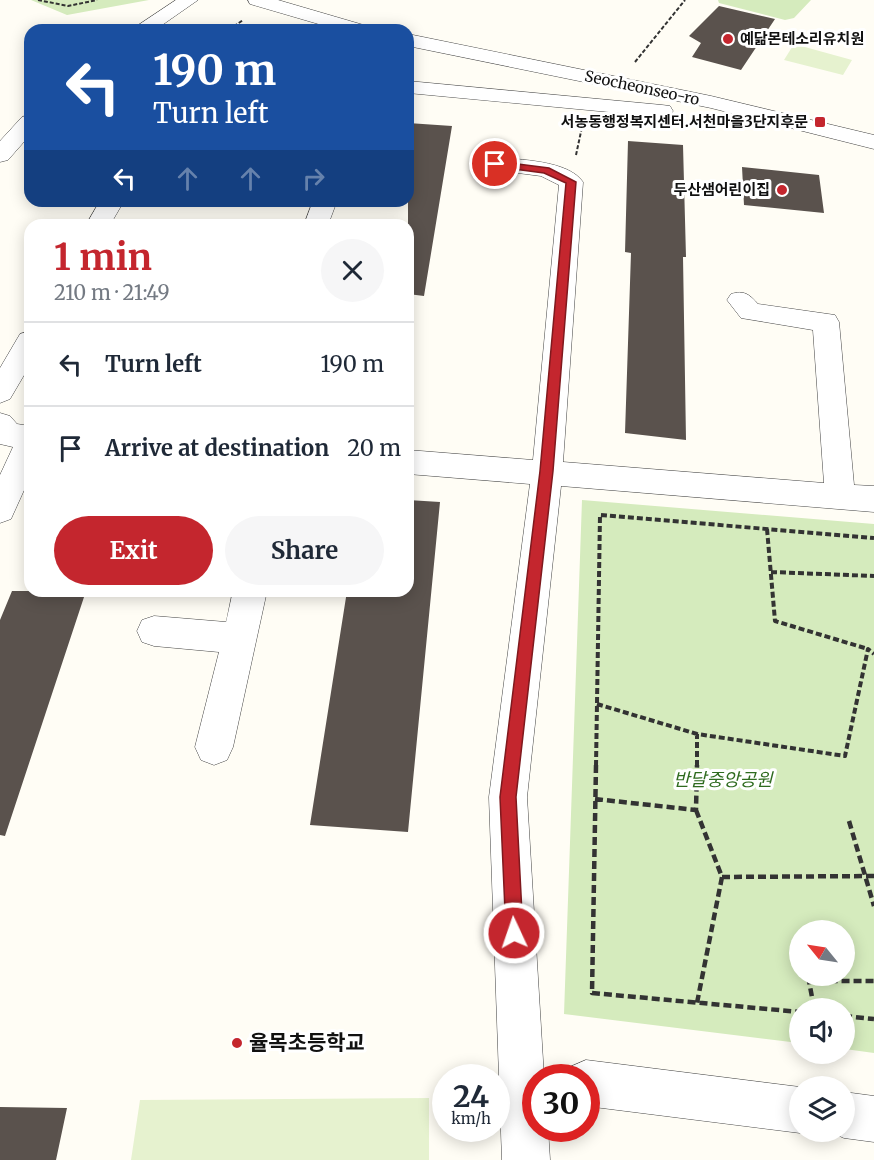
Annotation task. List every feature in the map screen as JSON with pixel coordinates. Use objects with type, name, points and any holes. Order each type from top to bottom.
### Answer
[{"type":"street","points":[[151,24],[189,0]]},
{"type":"street","points":[[257,0],[339,24]]},
{"type":"street","name":"Seocheonseo-ro","points":[[414,41],[711,102],[874,142]]},
{"type":"street","points":[[414,88],[673,111],[874,161]]},
{"type":"street","points":[[0,155],[24,129]]},
{"type":"street","points":[[495,164],[546,170],[571,182],[547,471],[508,797],[512,886],[527,1064]]},
{"type":"street","points":[[740,300],[750,312],[826,322],[840,496]]},
{"type":"street","points":[[0,392],[24,351]]},
{"type":"street","points":[[0,424],[8,435],[24,436]]},
{"type":"street","points":[[0,510],[24,456]]},
{"type":"street","points":[[414,462],[547,471],[874,499]]},
{"type":"street","points":[[214,747],[249,597]]},
{"type":"street","points":[[154,632],[239,638]]},
{"type":"street","points":[[600,1085],[789,1109]]},
{"type":"street","points":[[855,1116],[874,1119]]},
{"type":"street","points":[[526,1142],[526,1160]]},
{"type":"path","points":[[38,0],[51,6],[84,5],[97,0]]},
{"type":"path","points":[[618,83],[685,0]]},
{"type":"path","points":[[789,1011],[592,993],[600,515],[874,538]]},
{"type":"path","points":[[767,529],[775,621],[868,649],[874,654]]},
{"type":"path","points":[[771,572],[874,576]]},
{"type":"path","points":[[597,704],[696,734],[845,756],[868,649]]},
{"type":"path","points":[[696,734],[696,810],[722,877],[697,1003]]},
{"type":"path","points":[[595,799],[696,810]]},
{"type":"path","points":[[849,821],[874,906]]},
{"type":"path","points":[[722,877],[874,876]]},
{"type":"path","points":[[812,998],[809,981],[874,981]]},
{"type":"path","points":[[855,1017],[874,1019]]},
{"type":"green space","points":[[31,0],[149,0],[67,15]]},
{"type":"green space","points":[[718,0],[811,0],[794,18],[785,20],[719,3]]},
{"type":"green space","points":[[794,44],[852,60],[843,75],[784,60]]},
{"type":"green space","name":"반달중앙공원","points":[[582,500],[874,524],[874,1053],[855,1050],[855,998],[789,998],[789,1042],[564,1014]]},
{"type":"green space","points":[[429,1098],[429,1160],[131,1160],[140,1100]]},
{"type":"building","name":"예닮몬테소리유치원","points":[[719,6],[775,19],[741,70],[692,57],[701,43],[689,36]]},
{"type":"building","points":[[414,123],[452,126],[424,296],[414,295],[414,219],[408,219],[408,207],[414,207]]},
{"type":"building","points":[[628,141],[683,145],[686,257],[683,257],[686,440],[625,433],[631,253],[625,252]]},
{"type":"building","name":"두산샘어린이집","points":[[742,167],[819,175],[824,213],[744,205]]},
{"type":"building","points":[[414,500],[440,502],[408,832],[310,825],[346,597],[414,597]]},
{"type":"building","points":[[12,591],[24,591],[24,597],[84,597],[5,836],[0,835],[0,620]]},
{"type":"building","points":[[0,1107],[67,1108],[56,1160],[0,1160]]},
{"type":"place","name":"예닮몬테소리유치원","points":[[728,39]]},
{"type":"place","name":"서농동행정복지센터.서천마을3단지후문","points":[[820,122]]},
{"type":"place","name":"두산샘어린이집","points":[[782,190]]},
{"type":"place","name":"율목초등학교","points":[[237,1043]]},
{"type":"route","points":[[495,164],[546,170],[571,182],[547,471],[508,797],[514,933]]}]
